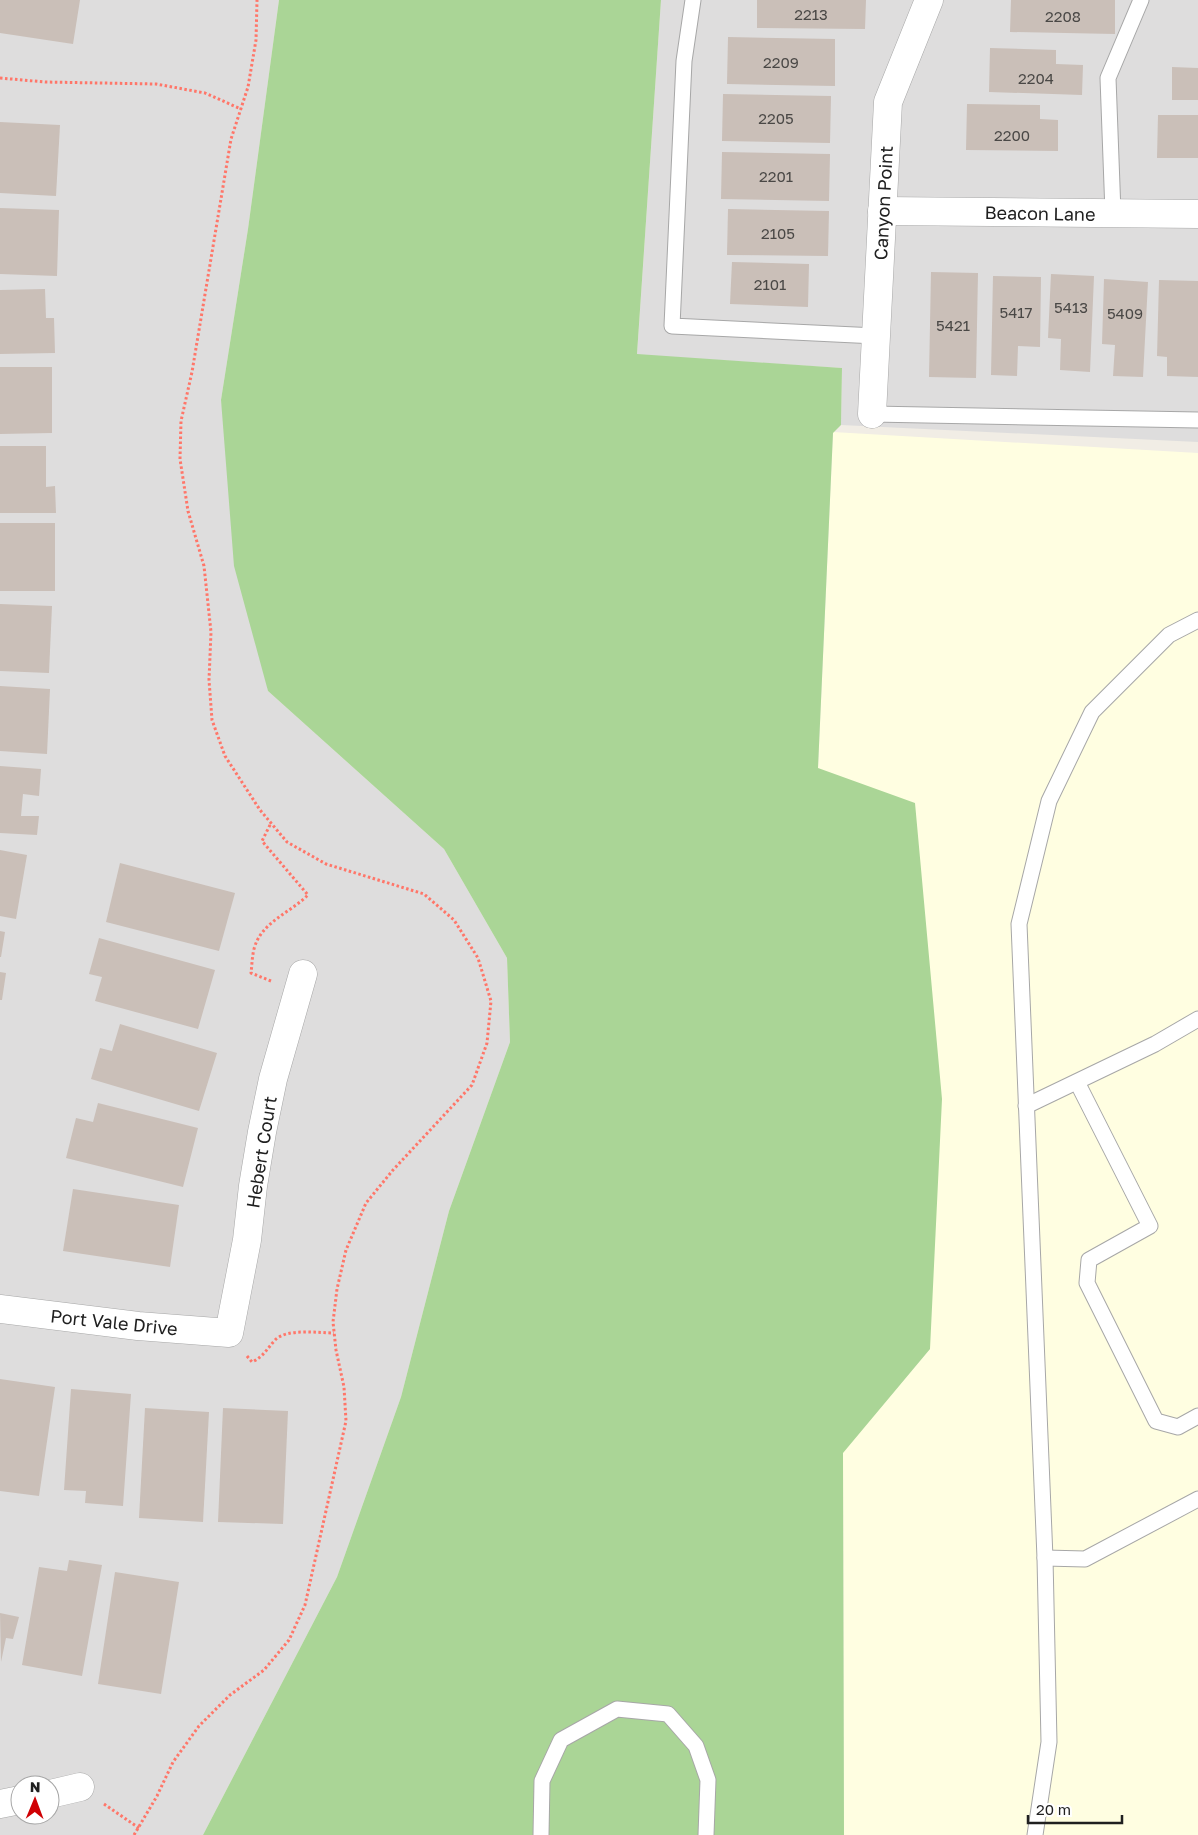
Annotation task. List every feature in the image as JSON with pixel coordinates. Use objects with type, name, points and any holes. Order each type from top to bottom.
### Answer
[{"type":"street","name":"Canyon Point","points":[[872,414],[888,102],[929,0]]},
{"type":"street","name":"Beacon Lane","points":[[882,211],[1198,214]]},
{"type":"street","name":"Hebert Court","points":[[229,1333],[247,1240],[262,1132],[273,1079],[301,983]]},
{"type":"street","name":"Port Vale Drive","points":[[0,1309],[138,1326],[229,1333]]},
{"type":"street","points":[[60,1792],[80,1787]]},
{"type":"lane","points":[[693,0],[684,61],[672,326],[876,336]]},
{"type":"lane","points":[[1113,213],[1108,78],[1141,0]]},
{"type":"lane","points":[[872,414],[1198,420]]},
{"type":"lane","points":[[1035,1835],[1049,1742],[1045,1558],[1019,924],[1049,801],[1092,712],[1170,636],[1198,620]]},
{"type":"lane","points":[[1026,1106],[1154,1044],[1198,1019]]},
{"type":"lane","points":[[1077,1082],[1150,1226],[1089,1260],[1087,1283],[1156,1421],[1178,1427],[1198,1416]]},
{"type":"lane","points":[[1045,1558],[1085,1559],[1198,1499]]},
{"type":"lane","points":[[541,1835],[542,1782],[561,1740],[617,1709],[668,1714],[696,1746],[708,1780],[706,1835]]},
{"type":"path","points":[[134,1835],[157,1796],[173,1762],[199,1726],[230,1695],[264,1670],[289,1640],[305,1604],[346,1420],[344,1387],[336,1350],[333,1322],[337,1290],[346,1250],[366,1203],[393,1170],[472,1085],[486,1043],[491,1001],[478,958],[454,920],[424,894],[326,864],[287,842],[260,810],[224,756],[212,720],[209,680],[212,632],[204,566],[188,511],[180,459],[181,421],[192,372],[230,139],[248,88],[256,40],[257,0]]},
{"type":"path","points":[[0,78],[44,82],[156,84],[205,94],[241,109]]},
{"type":"path","points":[[271,823],[262,841],[308,895],[271,923],[261,935],[254,949],[251,973],[301,983]]},
{"type":"path","points":[[229,1333],[252,1362],[261,1358],[276,1339],[285,1334],[334,1333]]},
{"type":"path","points":[[80,1787],[139,1828]]},
{"type":"shaded area","points":[[0,0],[279,0],[248,229],[221,400],[268,691],[444,849],[507,958],[510,1042],[449,1211],[401,1397],[337,1577],[203,1835],[0,1835]]},
{"type":"shaded area","points":[[661,0],[1198,0],[1198,442],[841,425],[842,368],[637,355]]},
{"type":"shaded area","points":[[833,432],[1198,453],[1198,1835],[844,1835],[843,1452],[930,1349],[818,769]]},
{"type":"green space","points":[[279,0],[661,0],[637,354],[842,368],[841,425],[833,433],[818,768],[915,803],[942,1099],[930,1349],[843,1453],[844,1835],[203,1835],[337,1577],[401,1397],[449,1211],[510,1042],[507,958],[444,849],[268,691],[234,566],[221,400],[248,229]]},
{"type":"building","points":[[0,0],[80,0],[73,44],[0,33]]},
{"type":"building","points":[[757,0],[866,0],[865,29],[757,28]]},
{"type":"building","points":[[1011,0],[1115,0],[1115,34],[1010,32]]},
{"type":"building","points":[[728,37],[835,39],[835,86],[727,84]]},
{"type":"building","points":[[990,48],[1056,50],[1056,64],[1083,65],[1082,95],[989,92]]},
{"type":"building","points":[[1172,67],[1198,68],[1198,100],[1172,100]]},
{"type":"building","points":[[723,94],[831,96],[830,143],[722,141]]},
{"type":"building","points":[[967,104],[1040,105],[1040,119],[1058,120],[1058,151],[966,150]]},
{"type":"building","points":[[1158,115],[1198,115],[1198,158],[1157,158]]},
{"type":"building","points":[[0,122],[60,125],[56,196],[0,193]]},
{"type":"building","points":[[722,152],[830,154],[829,201],[721,199]]},
{"type":"building","points":[[0,208],[59,210],[57,276],[0,274]]},
{"type":"building","points":[[728,209],[829,211],[828,256],[727,255]]},
{"type":"building","points":[[732,262],[809,264],[808,307],[730,304]]},
{"type":"building","points":[[931,272],[978,273],[976,378],[929,377]]},
{"type":"building","points":[[1051,274],[1094,276],[1090,372],[1060,370],[1061,339],[1048,338]]},
{"type":"building","points":[[993,276],[1041,277],[1040,347],[1018,346],[1017,376],[991,375]]},
{"type":"building","points":[[1104,279],[1148,282],[1143,377],[1113,376],[1115,345],[1102,344]]},
{"type":"building","points":[[1159,280],[1198,281],[1198,377],[1167,376],[1167,357],[1157,356]]},
{"type":"building","points":[[45,289],[46,318],[54,318],[55,353],[0,354],[0,290]]},
{"type":"building","points":[[0,367],[52,367],[52,433],[0,434]]},
{"type":"building","points":[[0,446],[46,446],[46,487],[55,486],[56,513],[0,513]]},
{"type":"building","points":[[0,523],[55,523],[55,591],[0,591]]},
{"type":"building","points":[[0,604],[52,606],[49,673],[0,671]]},
{"type":"building","points":[[0,686],[50,689],[47,754],[0,751]]},
{"type":"building","points":[[0,766],[41,769],[39,796],[23,794],[21,816],[39,816],[37,835],[0,833]]},
{"type":"building","points":[[0,850],[27,855],[16,919],[0,916]]},
{"type":"building","points":[[120,863],[235,893],[219,951],[106,922]]},
{"type":"building","points":[[0,931],[5,932],[1,957],[0,957]]},
{"type":"building","points":[[99,938],[215,970],[198,1029],[95,1001],[102,977],[89,974]]},
{"type":"building","points":[[0,972],[6,973],[2,1000],[0,1000]]},
{"type":"building","points":[[120,1024],[217,1053],[199,1111],[91,1079],[100,1048],[112,1051]]},
{"type":"building","points":[[98,1103],[198,1128],[183,1187],[66,1158],[76,1118],[93,1122]]},
{"type":"building","points":[[73,1189],[179,1205],[170,1267],[63,1251]]},
{"type":"building","points":[[0,1379],[55,1387],[39,1496],[0,1491]]},
{"type":"building","points":[[71,1389],[131,1394],[123,1506],[85,1503],[86,1491],[64,1490]]},
{"type":"building","points":[[145,1408],[209,1412],[203,1522],[139,1518]]},
{"type":"building","points":[[223,1408],[288,1411],[283,1524],[218,1522]]},
{"type":"building","points":[[69,1560],[102,1565],[82,1676],[22,1665],[39,1567],[67,1571]]},
{"type":"building","points":[[115,1572],[179,1582],[161,1694],[98,1684]]},
{"type":"building","points":[[0,1613],[19,1617],[13,1639],[6,1638],[1,1662]]}]
